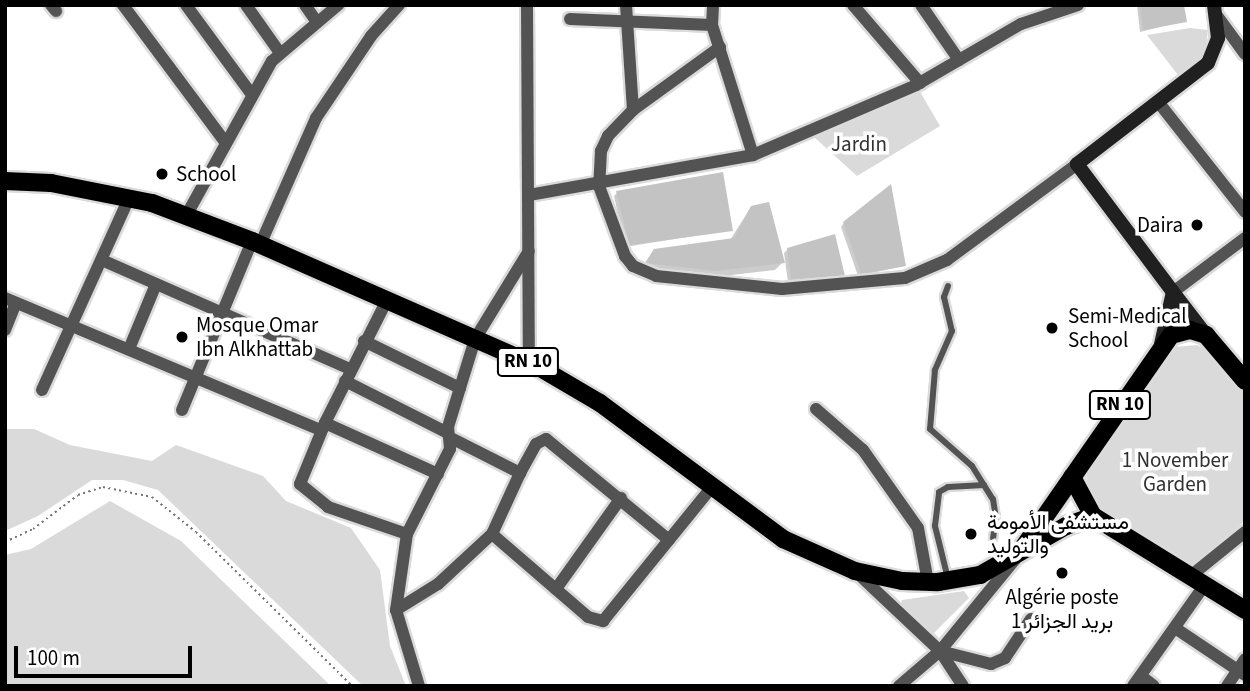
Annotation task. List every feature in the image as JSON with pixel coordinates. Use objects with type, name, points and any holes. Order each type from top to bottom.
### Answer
[{"type":"main road","name":"RN 10","points":[[5,181],[51,183],[129,198],[186,216],[256,243],[529,363],[600,403],[783,539],[855,571],[928,582],[980,575],[1017,557],[1066,526],[1093,516]]},
{"type":"main road","points":[[1161,344],[1180,332],[1206,335],[1242,371]]},
{"type":"main road","name":"RN 10","points":[[1017,557],[1161,344]]},
{"type":"main road","points":[[1072,477],[1093,516],[1200,579],[1245,610]]},
{"type":"street","points":[[123,5],[226,143]]},
{"type":"street","points":[[186,5],[252,95]]},
{"type":"street","points":[[246,5],[280,53]]},
{"type":"street","points":[[305,5],[317,22]]},
{"type":"street","points":[[186,216],[252,95],[280,53],[338,5]]},
{"type":"street","points":[[182,410],[222,312],[316,118],[371,36],[399,5]]},
{"type":"street","points":[[527,5],[529,363]]},
{"type":"street","points":[[626,5],[632,110]]},
{"type":"street","points":[[713,5],[712,25],[753,155]]},
{"type":"street","points":[[853,5],[920,83]]},
{"type":"street","points":[[921,5],[959,60]]},
{"type":"street","points":[[529,195],[599,186],[753,155],[920,83],[1021,24],[1078,5]]},
{"type":"street","points":[[720,47],[632,110],[608,136],[601,151],[599,186],[625,256],[642,271],[743,286],[821,289],[905,278],[933,268],[1159,103],[1208,63],[1217,50],[1215,9]]},
{"type":"street","points":[[1215,9],[1243,46]]},
{"type":"street","points":[[570,19],[712,25]]},
{"type":"street","points":[[1159,103],[1245,212]]},
{"type":"street","points":[[1077,164],[1206,335]]},
{"type":"street","points":[[42,390],[104,261],[129,198]]},
{"type":"street","points":[[1161,344],[1173,292],[1245,238]]},
{"type":"street","points":[[419,686],[396,610],[407,534],[450,449],[449,435],[475,339],[529,251]]},
{"type":"street","points":[[104,261],[222,312],[348,375],[449,435],[520,473]]},
{"type":"street","points":[[129,349],[156,284]]},
{"type":"street","points":[[5,330],[10,300],[195,378],[438,474]]},
{"type":"street","points":[[387,300],[323,427],[300,484],[328,507],[407,534]]},
{"type":"street","points":[[364,341],[460,388]]},
{"type":"street","points":[[816,409],[863,450],[918,528],[928,582]]},
{"type":"street","points":[[396,610],[438,584],[492,534],[536,444],[546,439],[669,540]]},
{"type":"street","points":[[492,534],[588,617],[603,621],[711,488]]},
{"type":"street","points":[[556,589],[621,498]]},
{"type":"street","points":[[1154,686],[1137,681],[1175,628],[1200,579],[1245,532]]},
{"type":"street","points":[[899,686],[940,651],[1017,557]]},
{"type":"street","points":[[855,571],[940,651],[963,686]]},
{"type":"street","points":[[940,651],[990,664],[1005,658],[1031,619]]},
{"type":"street","points":[[1175,628],[1241,673]]},
{"type":"street","points":[[1227,686],[1241,673],[1245,659]]},
{"type":"lane","points":[[948,286],[944,297],[952,331],[935,370],[930,429],[972,466],[984,485],[996,517],[993,538]]},
{"type":"lane","points":[[948,581],[935,526],[939,492],[948,487],[984,485]]},
{"type":"path","points":[[5,542],[33,529],[78,495],[103,486],[152,498],[196,532],[352,686]]},
{"type":"green space","points":[[1190,28],[1208,30],[1205,54],[1178,75],[1147,35]]},
{"type":"green space","name":"Jardin","points":[[916,85],[940,126],[857,176],[814,137]]},
{"type":"green space","name":"1 November Garden","points":[[1197,345],[1218,357],[1245,392],[1245,521],[1192,564],[1102,513],[1086,485],[1087,475],[1174,347]]},
{"type":"green space","points":[[5,429],[34,429],[70,445],[152,461],[176,445],[263,476],[286,501],[351,528],[380,570],[390,646],[406,686],[363,686],[158,490],[123,480],[92,480],[38,516],[5,531]]},
{"type":"green space","points":[[110,501],[181,541],[331,686],[5,686],[5,555],[31,549]]},
{"type":"green space","points":[[964,591],[969,598],[932,635],[900,606],[902,600]]},
{"type":"building","points":[[1140,5],[1184,5],[1187,22],[1143,30]]},
{"type":"building","points":[[723,172],[733,231],[629,245],[616,191]]},
{"type":"building","points":[[891,184],[906,266],[861,274],[843,222]]},
{"type":"building","points":[[769,202],[785,263],[715,271],[645,263],[654,249],[734,238],[751,206]]},
{"type":"building","points":[[835,234],[845,276],[791,279],[787,248]]},
{"type":"place","name":"School","points":[[162,174]]},
{"type":"place","name":"Daira","points":[[1197,225]]},
{"type":"place","name":"Semi-Medical School","points":[[1052,328]]},
{"type":"place","name":"Mosque Omar Ibn Alkhattab","points":[[182,337]]},
{"type":"place","name":"مستشفى الأمومة والتوليد","points":[[971,534]]},
{"type":"place","name":"Algérie poste 1 بريد الجزائر","points":[[1062,573]]}]
